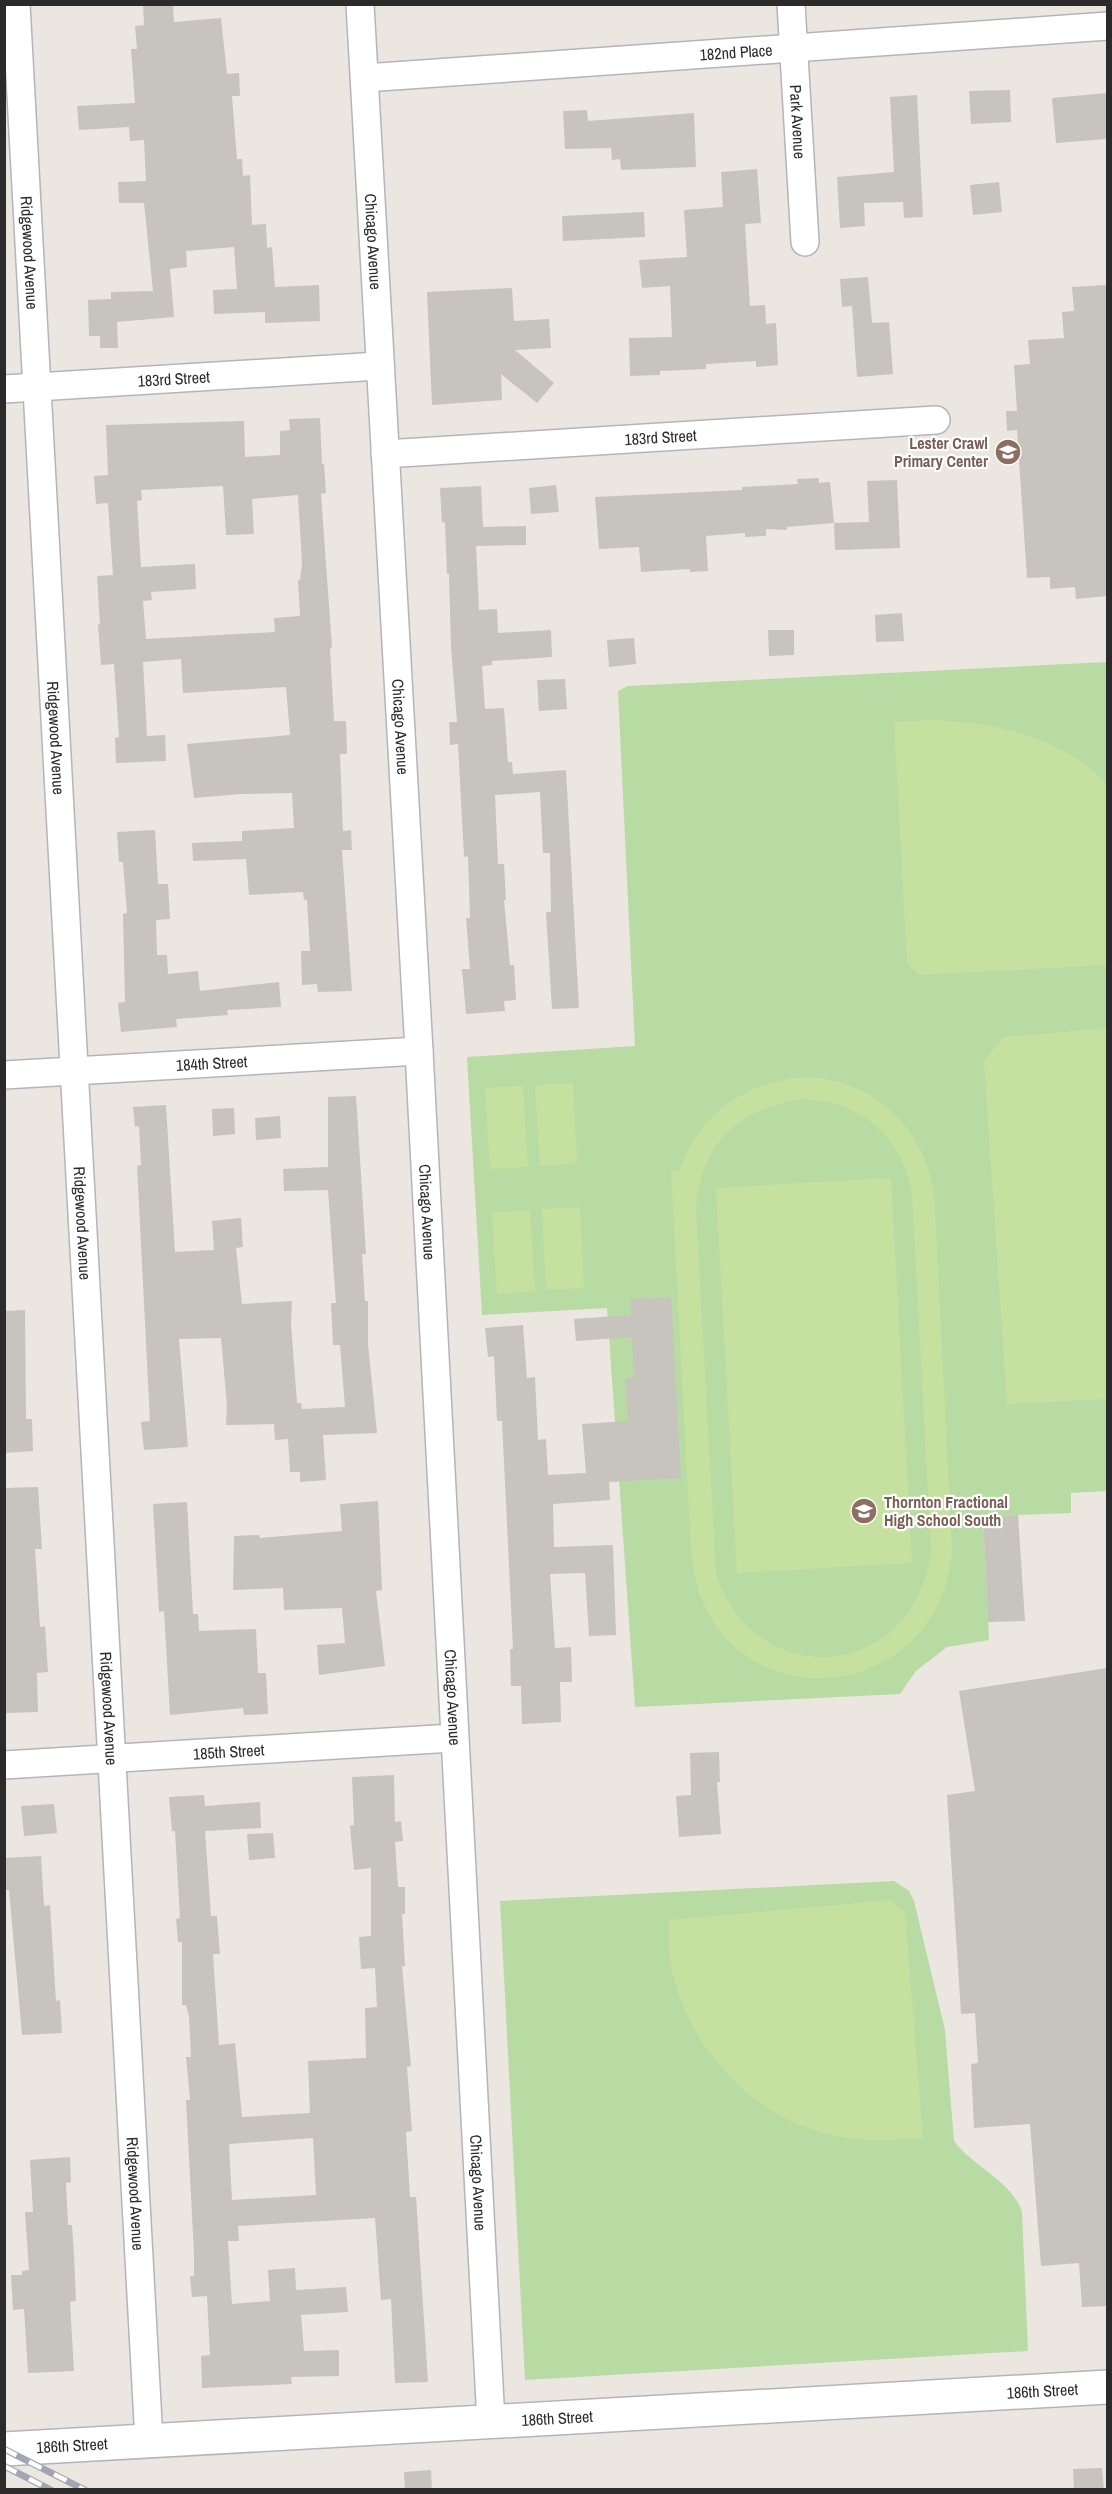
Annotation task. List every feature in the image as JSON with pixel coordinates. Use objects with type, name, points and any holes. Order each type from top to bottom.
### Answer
[{"type":"street","name":"Ridgewood Avenue","points":[[16,4],[35,388],[113,1760],[149,2441]]},
{"type":"street","name":"Chicago Avenue","points":[[360,4],[419,1051],[453,1738],[491,2422]]},
{"type":"street","name":"Park Avenue","points":[[791,4],[805,242]]},
{"type":"street","name":"182nd Place","points":[[365,78],[1107,26]]},
{"type":"street","name":"183rd Street","points":[[4,390],[379,366]]},
{"type":"street","name":"183rd Street","points":[[385,453],[936,420]]},
{"type":"street","name":"184th Street","points":[[4,1075],[419,1051]]},
{"type":"street","name":"185th Street","points":[[4,1765],[453,1738]]},
{"type":"street","name":"186th Street","points":[[4,2449],[1107,2387]]},
{"type":"green space","points":[[1107,662],[1107,1491],[1071,1493],[1071,1513],[983,1516],[989,1640],[947,1647],[916,1671],[900,1694],[635,1707],[607,1308],[482,1315],[467,1057],[635,1046],[618,691],[628,686]]},
{"type":"green space","points":[[931,720],[1003,728],[1048,743],[1069,754],[1107,784],[1107,965],[920,975],[907,963],[894,722]]},
{"type":"green space","points":[[1107,1028],[1107,1399],[1007,1404],[984,1061],[1004,1037]]},
{"type":"green space","points":[[809,1077],[833,1080],[874,1098],[907,1128],[928,1168],[934,1191],[952,1550],[940,1600],[915,1638],[881,1663],[840,1676],[798,1676],[758,1663],[724,1636],[700,1595],[691,1550],[671,1171],[679,1171],[688,1150],[700,1132],[713,1116],[729,1103],[766,1085],[787,1079]],"holes":[[[803,1099],[824,1101],[860,1115],[876,1126],[899,1155],[907,1173],[912,1194],[931,1550],[919,1593],[897,1625],[868,1647],[834,1656],[798,1654],[765,1640],[736,1614],[716,1574],[696,1210],[699,1186],[705,1166],[727,1133],[742,1120],[780,1104]]]},
{"type":"green space","points":[[573,1083],[577,1163],[540,1166],[535,1085]]},
{"type":"green space","points":[[523,1086],[528,1167],[490,1169],[485,1088]]},
{"type":"green space","points":[[891,1178],[912,1563],[737,1573],[716,1188]]},
{"type":"green space","points":[[580,1207],[584,1288],[546,1290],[542,1209]]},
{"type":"green space","points":[[530,1210],[535,1291],[497,1294],[492,1213]]},
{"type":"green space","points":[[894,1881],[909,1891],[914,1901],[945,2030],[954,2141],[1010,2192],[1022,2212],[1028,2351],[525,2380],[500,1901]]},
{"type":"green space","points":[[890,1900],[905,1913],[923,2138],[866,2140],[832,2135],[777,2114],[752,2097],[711,2055],[682,2003],[673,1975],[669,1920]]},
{"type":"building","points":[[143,4],[173,4],[174,22],[221,18],[227,74],[239,73],[240,96],[232,96],[237,159],[242,159],[243,176],[250,175],[252,225],[266,224],[267,248],[272,247],[275,287],[319,285],[320,321],[265,323],[265,312],[214,314],[213,290],[237,289],[234,247],[186,251],[187,267],[170,269],[174,317],[117,322],[118,348],[100,348],[100,336],[89,336],[88,300],[111,299],[111,292],[153,291],[144,203],[119,203],[118,182],[146,181],[144,140],[130,141],[129,127],[79,130],[77,106],[135,103],[131,49],[137,49],[135,26],[144,25]]},
{"type":"building","points":[[1010,90],[1011,122],[971,124],[969,91]]},
{"type":"building","points":[[1107,93],[1107,139],[1056,143],[1052,98]]},
{"type":"building","points":[[917,95],[923,217],[904,218],[903,202],[864,203],[865,226],[840,228],[837,177],[894,172],[890,97]]},
{"type":"building","points":[[587,110],[588,121],[694,113],[696,167],[621,170],[620,159],[612,160],[611,148],[565,149],[563,111]]},
{"type":"building","points":[[757,169],[761,223],[745,224],[750,306],[765,305],[766,324],[776,323],[778,365],[756,367],[756,361],[706,364],[706,369],[660,371],[660,375],[630,376],[629,338],[672,337],[670,286],[642,288],[639,260],[687,257],[684,210],[723,207],[721,172]]},
{"type":"building","points":[[999,182],[1002,212],[973,215],[970,185]]},
{"type":"building","points":[[644,212],[645,237],[563,241],[562,216]]},
{"type":"building","points":[[868,277],[872,323],[889,322],[893,374],[857,377],[852,306],[842,307],[840,279]]},
{"type":"building","points":[[1107,285],[1107,596],[1076,599],[1075,587],[1050,589],[1050,577],[1027,578],[1017,430],[1007,431],[1006,411],[1017,411],[1014,365],[1030,364],[1028,340],[1064,338],[1062,312],[1074,311],[1072,287]]},
{"type":"building","points":[[512,288],[514,321],[549,319],[551,348],[515,350],[554,383],[537,403],[501,374],[502,400],[432,405],[427,292]]},
{"type":"building","points":[[320,418],[326,493],[321,494],[332,647],[330,648],[334,721],[346,721],[347,754],[340,754],[343,831],[351,830],[352,850],[342,850],[352,991],[318,992],[317,984],[302,985],[301,951],[310,951],[307,900],[304,900],[303,892],[249,895],[246,859],[193,861],[192,843],[242,841],[242,831],[294,828],[292,793],[194,798],[187,744],[290,735],[286,687],[183,693],[181,659],[143,662],[147,736],[165,735],[166,761],[116,763],[115,738],[119,737],[114,664],[101,665],[97,576],[113,575],[108,503],[96,504],[94,476],[108,475],[106,425],[244,421],[245,457],[280,455],[280,431],[290,430],[289,419]],"holes":[[[223,486],[226,535],[254,534],[252,499],[298,495],[302,563],[300,580],[298,580],[300,616],[274,618],[275,632],[146,639],[143,601],[152,600],[151,592],[196,589],[195,564],[141,567],[137,501],[142,500],[141,490]]]},
{"type":"building","points":[[819,478],[819,483],[830,482],[834,523],[787,527],[787,530],[766,529],[766,536],[745,537],[745,533],[706,536],[708,571],[690,572],[690,569],[641,572],[639,547],[599,549],[595,497],[742,490],[742,487],[798,484],[797,479]]},
{"type":"building","points":[[897,480],[900,548],[835,550],[834,523],[869,522],[867,481]]},
{"type":"building","points":[[556,485],[559,512],[531,514],[529,488]]},
{"type":"building","points":[[481,486],[483,527],[526,526],[526,545],[476,546],[479,610],[497,609],[498,633],[551,630],[552,657],[492,661],[492,665],[482,666],[485,709],[504,708],[508,762],[512,762],[513,774],[566,770],[579,1008],[552,1009],[546,912],[551,912],[550,853],[543,853],[540,792],[495,795],[498,864],[504,864],[506,900],[504,900],[510,965],[514,965],[516,1000],[504,1001],[505,1011],[466,1014],[462,969],[470,969],[466,918],[470,918],[468,856],[464,857],[458,744],[450,745],[449,722],[457,722],[451,647],[449,574],[447,574],[445,522],[442,523],[440,488]]},
{"type":"building","points":[[902,613],[904,641],[876,642],[875,615]]},
{"type":"building","points":[[768,630],[794,630],[794,655],[769,656]]},
{"type":"building","points":[[634,638],[636,664],[609,667],[607,640]]},
{"type":"building","points":[[565,679],[567,709],[539,711],[537,680]]},
{"type":"building","points":[[155,830],[158,884],[168,884],[170,919],[156,920],[157,955],[167,955],[168,974],[198,971],[200,991],[279,982],[281,1007],[227,1010],[228,1015],[176,1019],[177,1027],[121,1032],[118,1003],[125,1002],[123,914],[127,913],[123,862],[119,862],[117,832]]},
{"type":"building","points":[[356,1096],[366,1254],[362,1254],[365,1301],[368,1301],[368,1344],[377,1433],[323,1435],[326,1480],[300,1482],[300,1472],[290,1472],[288,1439],[275,1440],[274,1424],[226,1425],[227,1406],[221,1338],[179,1339],[188,1447],[144,1450],[141,1422],[150,1421],[137,1166],[141,1165],[139,1126],[135,1127],[133,1107],[166,1105],[175,1252],[214,1250],[212,1221],[241,1218],[243,1247],[236,1248],[242,1304],[292,1301],[291,1324],[297,1403],[301,1403],[302,1409],[345,1407],[340,1345],[333,1345],[331,1303],[336,1303],[328,1190],[284,1191],[283,1169],[328,1167],[328,1097]]},
{"type":"building","points":[[234,1108],[235,1134],[213,1136],[212,1109]]},
{"type":"building","points":[[280,1116],[281,1138],[256,1140],[255,1118]]},
{"type":"building","points":[[671,1297],[681,1478],[609,1482],[610,1500],[553,1504],[554,1547],[613,1545],[616,1635],[589,1636],[585,1573],[550,1574],[555,1648],[571,1647],[572,1682],[560,1682],[561,1722],[522,1724],[521,1686],[511,1686],[510,1649],[513,1649],[502,1421],[497,1421],[494,1356],[488,1357],[485,1328],[523,1325],[527,1378],[535,1377],[538,1440],[546,1439],[548,1475],[586,1473],[582,1424],[628,1421],[625,1379],[634,1378],[632,1337],[576,1341],[574,1319],[631,1315],[630,1299]]},
{"type":"building","points":[[25,1310],[26,1419],[32,1419],[33,1451],[4,1453],[4,1311]]},
{"type":"building","points":[[38,1487],[42,1549],[35,1549],[40,1627],[45,1626],[48,1672],[37,1673],[38,1712],[4,1713],[4,1488]]},
{"type":"building","points":[[378,1501],[382,1590],[376,1591],[385,1666],[319,1675],[317,1645],[345,1643],[342,1608],[284,1610],[283,1588],[233,1590],[234,1536],[259,1535],[260,1538],[342,1531],[340,1504]]},
{"type":"building","points":[[187,1502],[193,1614],[198,1614],[199,1631],[256,1629],[258,1673],[266,1673],[268,1714],[244,1715],[243,1708],[170,1715],[164,1611],[159,1612],[153,1504]]},
{"type":"building","points":[[1018,1515],[1025,1621],[988,1622],[983,1516]]},
{"type":"building","points":[[1107,1668],[1107,2306],[1082,2307],[1079,2263],[1041,2266],[1030,2124],[974,2128],[971,2064],[978,2063],[975,2013],[961,2014],[947,1795],[975,1791],[959,1691]]},
{"type":"building","points":[[719,1752],[720,1782],[717,1782],[721,1834],[679,1837],[676,1796],[691,1795],[690,1753]]},
{"type":"building","points":[[394,1775],[395,1822],[401,1821],[403,1841],[395,1842],[398,1887],[405,1887],[405,1914],[402,1914],[405,1966],[402,1966],[411,2066],[407,2067],[412,2131],[406,2132],[410,2197],[416,2197],[428,2382],[395,2383],[391,2299],[381,2300],[375,2218],[238,2226],[239,2241],[228,2241],[232,2304],[270,2301],[268,2270],[295,2268],[296,2290],[346,2287],[348,2312],[301,2315],[304,2351],[339,2350],[339,2376],[291,2377],[292,2384],[202,2388],[201,2356],[210,2355],[207,2296],[192,2297],[190,2276],[194,2276],[194,2254],[186,2100],[190,2100],[186,2057],[191,2057],[189,2016],[186,2005],[182,2005],[182,1942],[178,1942],[176,1919],[180,1918],[175,1831],[172,1831],[169,1797],[204,1795],[205,1806],[260,1802],[261,1828],[205,1831],[211,1916],[217,1916],[220,1954],[213,1954],[219,2045],[235,2043],[242,2117],[310,2113],[308,2061],[366,2058],[365,2008],[377,2007],[375,1968],[361,1969],[359,1937],[371,1936],[371,1868],[354,1870],[350,1826],[354,1825],[352,1777]],"holes":[[[313,2138],[316,2195],[232,2200],[229,2144]]]},
{"type":"building","points":[[54,1804],[57,1833],[24,1836],[21,1806]]},
{"type":"building","points":[[273,1833],[275,1858],[249,1860],[247,1834]]},
{"type":"building","points":[[41,1856],[44,1906],[50,1905],[56,2001],[60,2000],[62,2033],[22,2035],[9,1890],[4,1890],[4,1858]]},
{"type":"building","points":[[70,2157],[71,2182],[66,2183],[68,2225],[72,2225],[76,2301],[70,2302],[74,2371],[28,2373],[24,2309],[13,2310],[11,2275],[22,2275],[22,2271],[29,2270],[25,2212],[33,2212],[30,2160]]},
{"type":"building","points":[[1102,2468],[1104,2490],[1074,2490],[1073,2469]]},
{"type":"building","points":[[431,2470],[432,2490],[405,2490],[404,2472]]},
{"type":"railway","points":[[4,2449],[85,2490]]},
{"type":"railway","points":[[4,2466],[51,2490]]},
{"type":"place","name":"Lester Crawl Primary Center","points":[[1008,452]]},
{"type":"place","name":"Thornton Fractional High School South","points":[[864,1511]]}]
